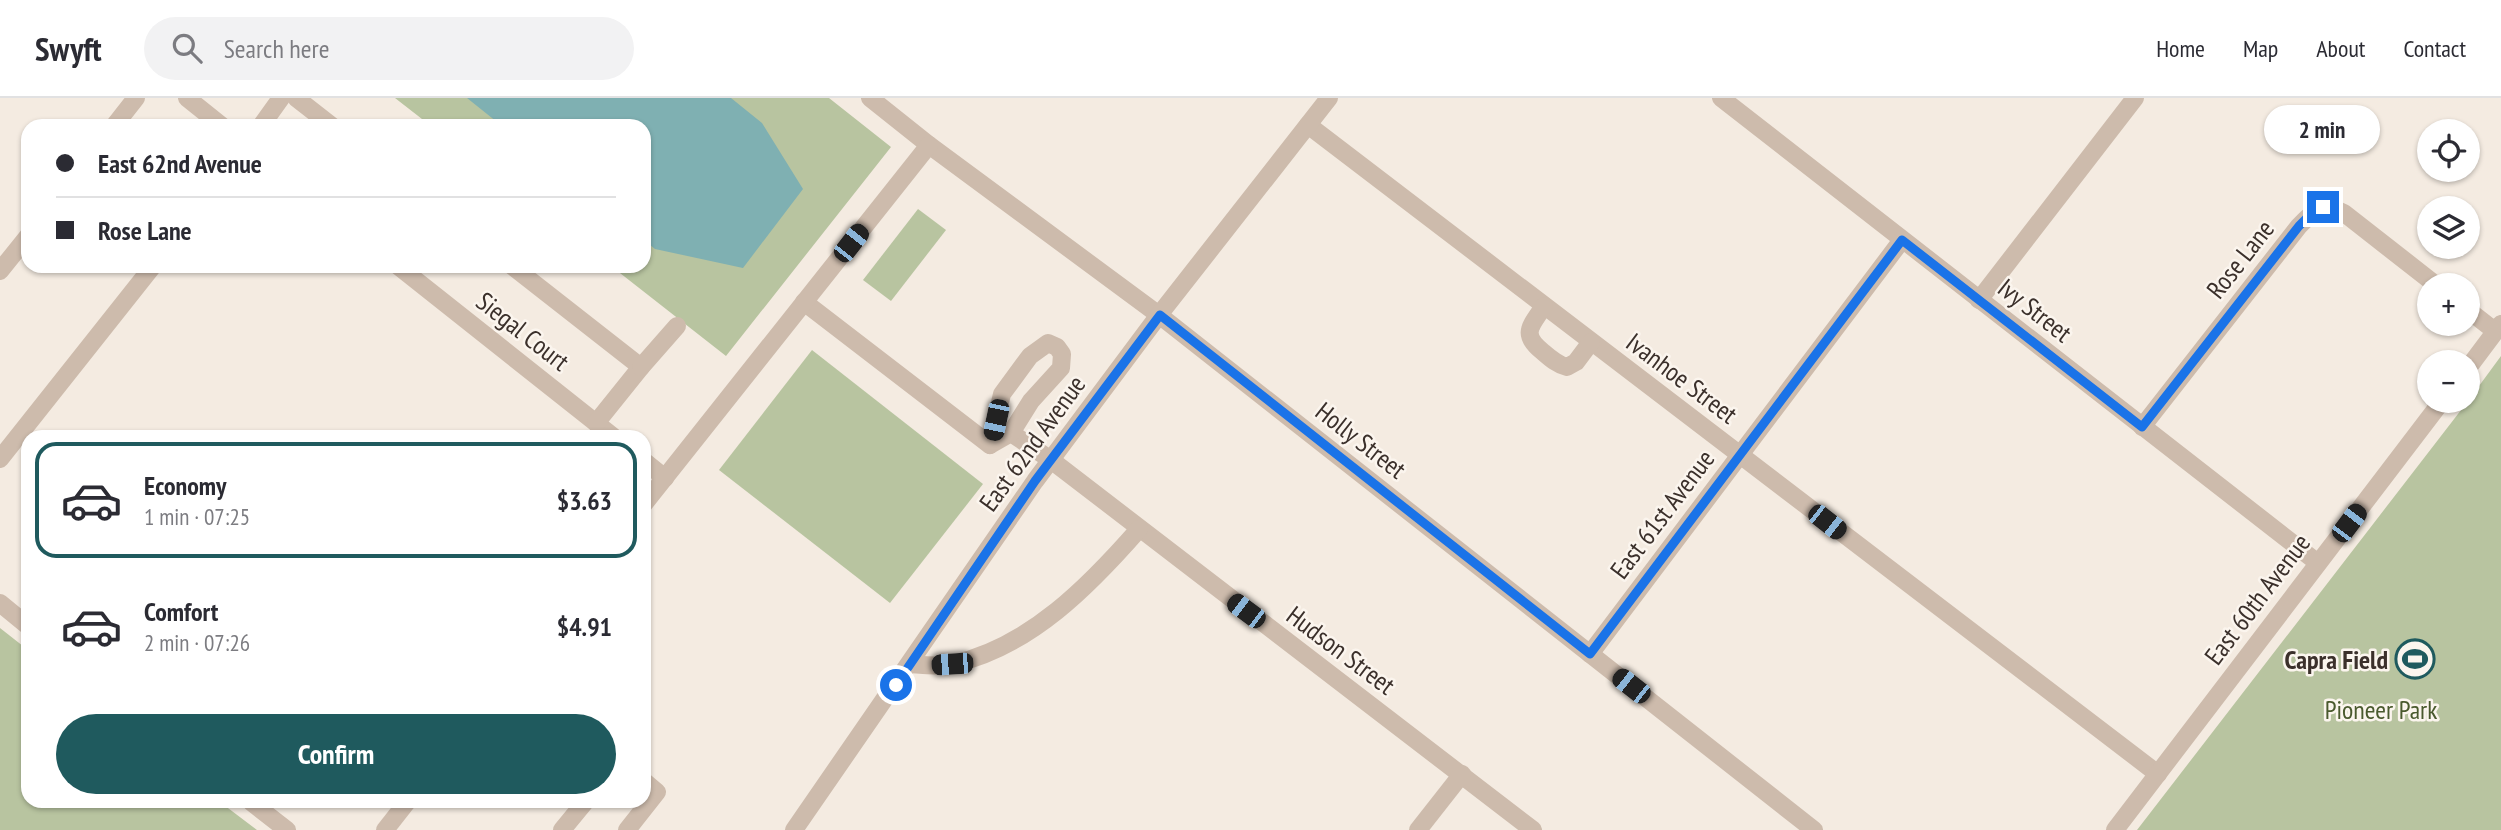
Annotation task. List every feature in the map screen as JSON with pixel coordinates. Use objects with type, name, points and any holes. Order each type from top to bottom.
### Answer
[{"type":"street","points":[[120,119],[136,98]]},
{"type":"street","points":[[187,98],[213,119]]},
{"type":"street","points":[[266,119],[281,98]]},
{"type":"street","points":[[296,98],[323,119]]},
{"type":"street","name":"Holly Street","points":[[870,98],[929,145],[1160,315],[1814,830]]},
{"type":"street","name":"East 62nd Avenue","points":[[794,830],[1051,460],[1329,98]]},
{"type":"street","name":"Ivy Street","points":[[1720,98],[2318,563]]},
{"type":"street","points":[[1979,300],[2135,98]]},
{"type":"street","name":"Ivanhoe Street","points":[[1308,125],[2158,774]]},
{"type":"street","points":[[651,495],[929,145]]},
{"type":"street","name":"Rose Lane","points":[[2142,427],[2299,226],[2313,212],[2323,207],[2333,207],[2344,213],[2421,273]]},
{"type":"street","name":"East 61st Avenue","points":[[1590,654],[1902,240]]},
{"type":"street","points":[[0,271],[21,245]]},
{"type":"street","points":[[23,430],[147,273]]},
{"type":"street","name":"Siegal Court","points":[[407,273],[605,430]]},
{"type":"street","points":[[521,273],[641,367]]},
{"type":"street","points":[[804,302],[990,445]]},
{"type":"street","points":[[1544,306],[1530,327],[1529,337],[1533,345],[1560,366],[1567,368],[1576,362],[1591,342]]},
{"type":"street","points":[[2480,317],[2498,328],[2480,352]]},
{"type":"street","points":[[596,423],[677,326]]},
{"type":"street","points":[[1048,343],[1057,347],[1062,354],[1060,368],[1031,401],[1012,433],[990,445],[1002,394],[1030,356],[1048,343]]},
{"type":"street","name":"East 60th Avenue","points":[[2115,830],[2433,413]]},
{"type":"street","points":[[0,459],[21,433]]},
{"type":"street","name":"Hudson Street","points":[[1012,433],[1051,460],[1533,830]]},
{"type":"street","points":[[651,467],[665,478]]},
{"type":"street","points":[[910,664],[952,664],[1005,644],[1046,619],[1070,600],[1111,561],[1139,529]]},
{"type":"street","points":[[0,603],[21,620]]},
{"type":"street","points":[[1418,830],[1462,775]]},
{"type":"street","points":[[651,787],[657,792],[651,800]]},
{"type":"street","points":[[259,808],[287,830]]},
{"type":"street","points":[[385,830],[402,808]]},
{"type":"street","points":[[562,830],[580,808]]},
{"type":"street","points":[[627,830],[644,808]]},
{"type":"green space","points":[[395,98],[829,98],[891,147],[726,356],[620,273],[651,273],[651,119],[422,119]]},
{"type":"green space","points":[[918,209],[946,230],[891,301],[863,280]]},
{"type":"green space","points":[[812,350],[983,484],[890,603],[719,470]]},
{"type":"green space","name":"Pioneer Park","points":[[2501,356],[2501,830],[2137,830],[2459,413],[2480,413],[2480,385]]},
{"type":"green space","points":[[0,628],[21,644],[21,808],[228,808],[257,830],[0,830]]},
{"type":"water","points":[[467,98],[731,98],[762,123],[803,189],[743,268],[655,249],[651,246],[651,119],[493,119]]},
{"type":"place","name":"Capra Field","points":[[2415,659]]},
{"type":"route","points":[[896,685],[1035,481],[1160,315],[1590,654],[1902,240],[2142,427],[2299,226],[2313,212],[2323,207]]}]
